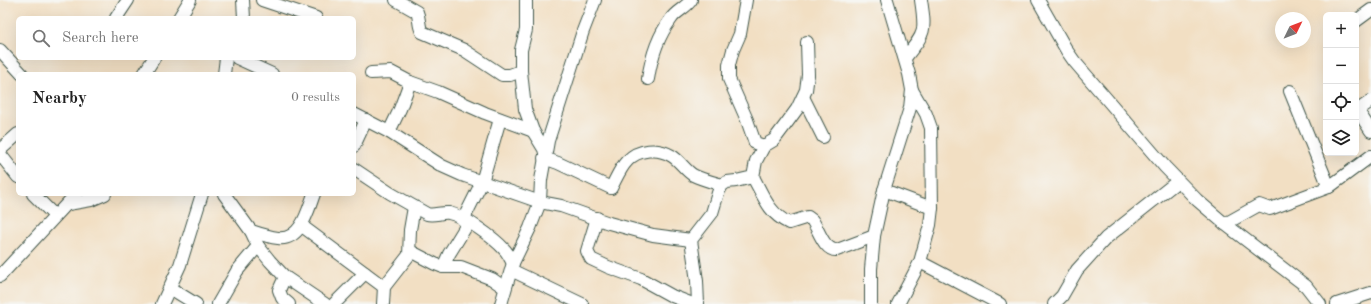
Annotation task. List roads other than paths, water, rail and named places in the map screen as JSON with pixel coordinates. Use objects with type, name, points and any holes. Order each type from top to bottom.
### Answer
[{"type":"street","points":[[117,16],[128,0]]},
{"type":"street","points":[[180,16],[190,0]]},
{"type":"street","points":[[244,9],[253,0]]},
{"type":"street","points":[[262,0],[310,16]]},
{"type":"street","points":[[396,0],[417,12],[419,19],[418,26],[422,32],[464,50],[502,75],[510,76],[521,71]]},
{"type":"street","points":[[501,304],[512,266],[530,228],[540,202],[544,155],[544,149],[533,131],[525,109],[521,71],[521,50],[526,30],[526,0]]},
{"type":"street","points":[[544,155],[566,84],[595,0]]},
{"type":"street","points":[[648,79],[658,42],[673,16],[682,10],[691,0]]},
{"type":"street","points":[[746,0],[740,34],[733,50],[729,65],[729,79],[747,120],[755,143],[764,146]]},
{"type":"street","points":[[887,0],[905,58],[912,90],[926,114],[931,128],[932,208],[930,225],[920,262],[898,304]]},
{"type":"street","points":[[905,58],[923,33],[924,16],[921,0]]},
{"type":"street","points":[[1038,0],[1070,56],[1178,181],[1225,224],[1299,280],[1313,294],[1320,304]]},
{"type":"street","points":[[1359,19],[1371,10]]},
{"type":"street","points":[[806,42],[808,75],[804,97],[774,140],[764,146],[756,161],[753,178],[767,204],[777,216],[789,223],[808,217],[812,220],[828,248],[832,251],[874,236]]},
{"type":"street","points":[[0,50],[20,72]]},
{"type":"street","points":[[145,72],[153,60]]},
{"type":"street","points":[[224,72],[226,60]]},
{"type":"street","points":[[242,60],[268,72]]},
{"type":"street","points":[[371,73],[391,72],[410,82],[533,131]]},
{"type":"street","points":[[389,132],[400,109],[410,82]]},
{"type":"street","points":[[871,304],[871,269],[874,236],[884,190],[907,121],[912,90]]},
{"type":"street","points":[[1290,91],[1329,187]]},
{"type":"street","points":[[804,97],[823,137]]},
{"type":"street","points":[[1359,108],[1371,101]]},
{"type":"street","points":[[1359,112],[1371,131]]},
{"type":"street","points":[[356,115],[389,132],[442,166],[482,182],[540,202],[561,206],[653,235],[691,240]]},
{"type":"street","points":[[443,267],[466,221],[482,182],[500,119]]},
{"type":"street","points":[[356,142],[366,120]]},
{"type":"street","points":[[0,150],[16,136]]},
{"type":"street","points":[[544,155],[611,188],[626,162],[632,157],[646,150],[656,150],[670,155],[678,160],[692,174],[722,185]]},
{"type":"street","points":[[0,154],[16,174]]},
{"type":"street","points":[[1225,224],[1259,205],[1270,209],[1329,187],[1371,156]]},
{"type":"street","points":[[356,170],[414,207],[430,215],[448,213],[466,221],[492,238],[506,251],[512,266],[582,304]]},
{"type":"street","points":[[698,304],[691,240],[712,213],[722,185],[727,182],[753,178]]},
{"type":"street","points":[[1054,304],[1062,296],[1077,270],[1106,238],[1178,181]]},
{"type":"street","points":[[884,190],[932,208]]},
{"type":"street","points":[[35,196],[55,216]]},
{"type":"street","points":[[0,276],[74,196]]},
{"type":"street","points":[[68,204],[91,200],[100,196]]},
{"type":"street","points":[[162,304],[180,265],[198,196]]},
{"type":"street","points":[[225,196],[251,231],[258,246],[270,261],[285,277],[325,304]]},
{"type":"street","points":[[251,231],[282,238],[290,237],[302,226],[313,196]]},
{"type":"street","points":[[383,304],[384,287],[408,257],[410,251],[410,230],[414,207]]},
{"type":"street","points":[[597,218],[587,251],[591,259],[641,279],[672,296],[693,304]]},
{"type":"street","points":[[302,226],[384,287]]},
{"type":"street","points":[[218,304],[237,271],[258,246]]},
{"type":"street","points":[[410,251],[443,267],[461,267],[492,279],[505,288]]},
{"type":"street","points":[[920,262],[1000,304]]},
{"type":"street","points":[[334,304],[365,273]]},
{"type":"street","points":[[285,277],[279,290],[282,298],[289,304]]},
{"type":"street","points":[[170,288],[196,304]]},
{"type":"street","points":[[1337,304],[1371,294]]}]
